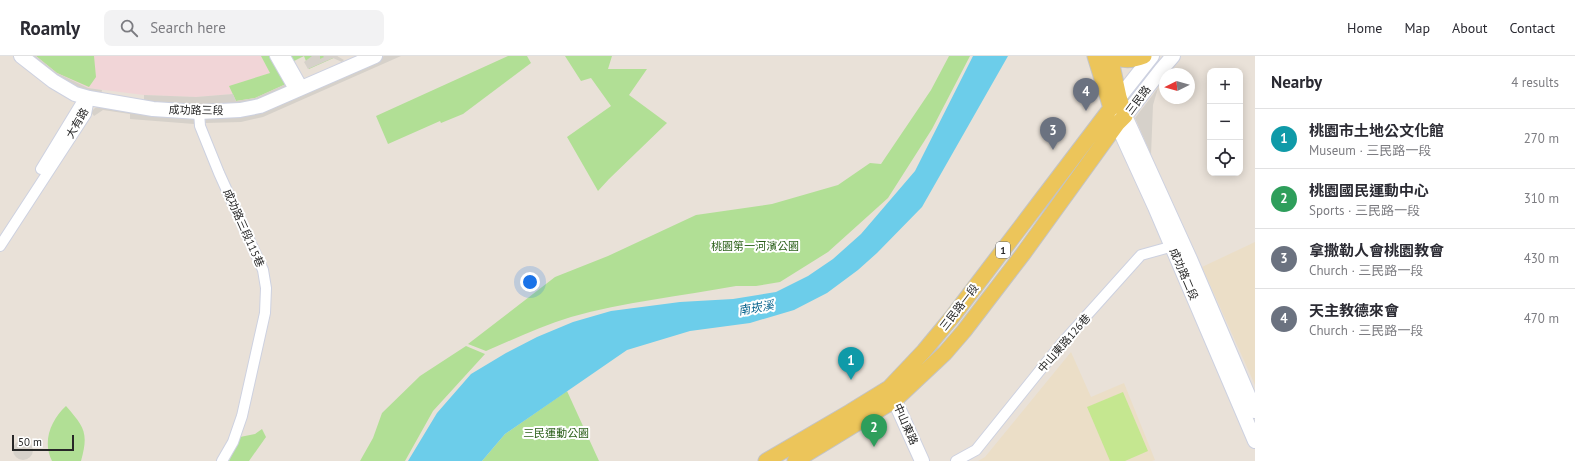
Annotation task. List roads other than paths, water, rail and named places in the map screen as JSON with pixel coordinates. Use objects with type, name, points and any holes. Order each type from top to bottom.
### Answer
[{"type":"main road","points":[[1095,56],[1115,102]]},
{"type":"main road","points":[[1110,56],[1115,102]]},
{"type":"main road","points":[[1114,56],[1118,59],[1128,60],[1144,56]]},
{"type":"main road","name":"成功路二段","points":[[1115,102],[1121,120]]},
{"type":"main road","name":"三民路一段","points":[[766,461],[850,412],[892,394],[1010,242],[1115,102]]},
{"type":"main road","name":"三民路一段","points":[[795,461],[892,394],[945,353],[964,331],[1023,254],[1121,120]]},
{"type":"main road","points":[[1010,242],[1023,254]]},
{"type":"street","name":"成功路三段","points":[[21,56],[65,89],[75,94],[89,98],[153,109],[199,112],[240,110],[260,106],[374,56]]},
{"type":"street","points":[[275,56],[299,90]]},
{"type":"street","points":[[285,56],[299,90]]},
{"type":"street","name":"三民路","points":[[1115,102],[1152,56]]},
{"type":"street","name":"三民路","points":[[1121,120],[1173,56]]},
{"type":"street","name":"大有路","points":[[0,236],[80,105],[89,98]]},
{"type":"street","name":"大有路","points":[[0,246],[86,114],[89,98]]},
{"type":"street","name":"成功路三段115巷","points":[[199,112],[200,126],[263,270],[266,288],[265,314],[242,416],[233,442],[222,461]]},
{"type":"street","name":"成功路二段","points":[[1121,120],[1255,411]]},
{"type":"street","name":"成功路二段","points":[[1178,245],[1255,441]]},
{"type":"street","name":"中山東路126巷","points":[[956,461],[976,450],[1062,343],[1141,255],[1178,245]]},
{"type":"street","name":"中山東路","points":[[892,394],[922,461]]},
{"type":"water","name":"南崁溪","points":[[973,56],[1008,56],[922,207],[877,253],[858,270],[827,293],[794,310],[750,323],[690,331],[627,350],[505,434],[482,461],[408,461],[437,413],[471,374],[506,353],[537,337],[573,322],[611,311],[680,302],[733,299],[776,292],[808,276],[833,259],[861,234],[915,171]]},
{"type":"place","name":"天主教德來會","points":[[1086,111]]},
{"type":"place","name":"拿撒勒人會桃園教會","points":[[1053,150]]},
{"type":"place","name":"桃園市土地公文化館","points":[[851,380]]},
{"type":"place","name":"桃園國民運動中心","points":[[874,447]]},
{"type":"park label","name":"桃園第一河濱公園","points":[[755,246]]},
{"type":"park label","name":"三民運動公園","points":[[556,433]]}]
